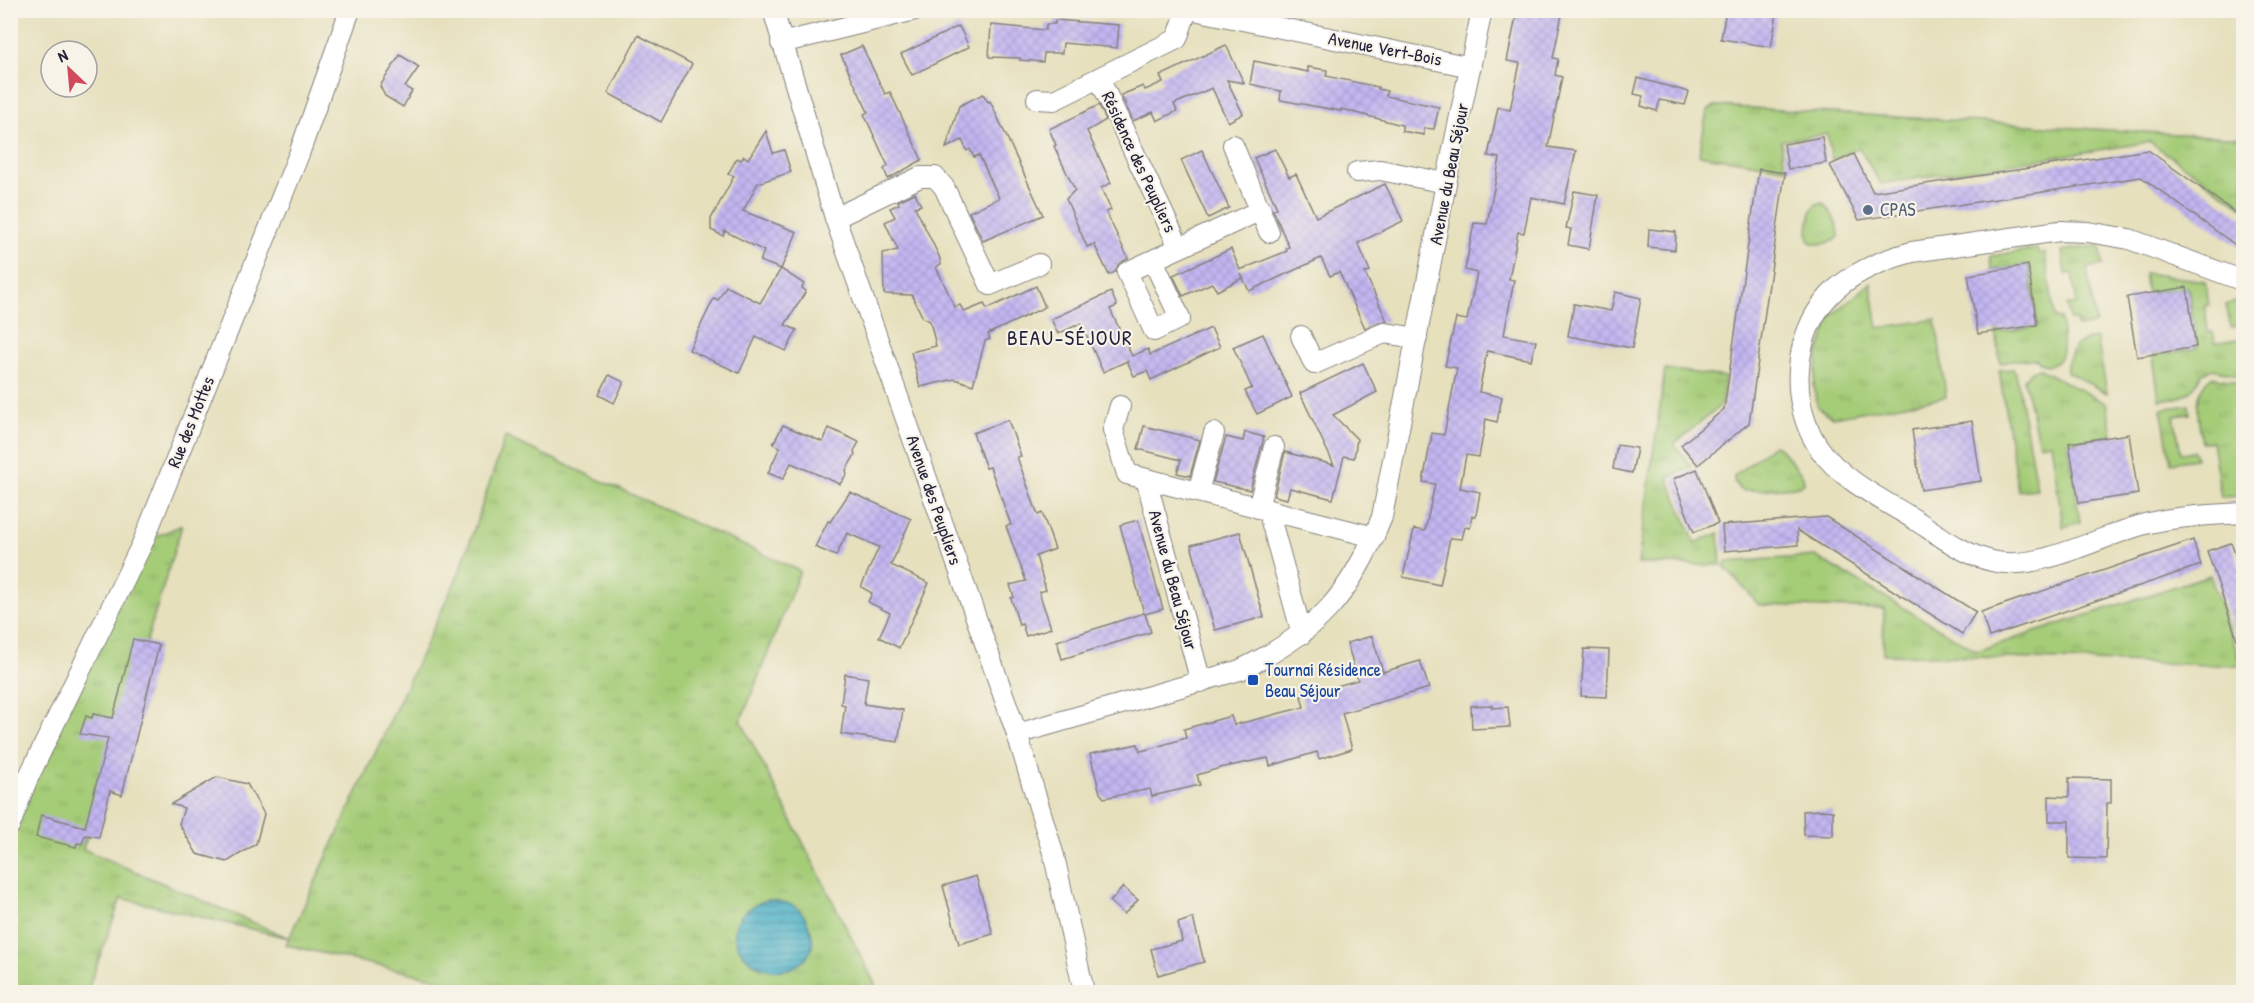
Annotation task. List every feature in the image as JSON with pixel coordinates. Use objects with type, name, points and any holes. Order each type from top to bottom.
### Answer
[{"type":"street","name":"Rue des Mottes","points":[[10,825],[27,780],[143,542],[299,154],[350,10]]},
{"type":"street","name":"Avenue des Peupliers","points":[[773,10],[835,218],[1017,734],[1054,856],[1084,993]]},
{"type":"street","points":[[781,42],[915,10]]},
{"type":"street","name":"Résidence des Peupliers","points":[[1037,99],[1054,100],[1177,39],[1187,10]]},
{"type":"street","name":"Avenue Vert-Bois","points":[[1194,10],[1471,67]]},
{"type":"street","name":"Avenue du Beau Séjour","points":[[1017,734],[1240,670],[1274,654],[1302,634],[1339,599],[1359,568],[1382,517],[1446,183],[1482,10]]},
{"type":"street","name":"Résidence des Peupliers","points":[[1099,78],[1179,247]]},
{"type":"street","points":[[1233,145],[1269,232]]},
{"type":"street","points":[[1357,172],[1380,170],[1446,183]]},
{"type":"street","points":[[835,218],[920,177],[935,177],[944,187],[990,285],[1039,264]]},
{"type":"street","name":"Résidence des Peupliers","points":[[1153,260],[1261,210]]},
{"type":"street","points":[[2244,281],[2129,240],[2088,232],[2060,231],[1912,252],[1869,268],[1828,296],[1807,333],[1799,365],[1798,385],[1803,409],[1814,438],[1838,469],[1862,487],[1950,542],[1993,562],[2013,563],[2044,558],[2163,520],[2244,513]]},
{"type":"street","points":[[1301,336],[1314,364],[1384,333],[1417,339]]},
{"type":"street","name":"Avenue du Beau Séjour","points":[[1120,406],[1113,430],[1127,474],[1374,537]]},
{"type":"street","points":[[1198,492],[1214,433]]},
{"type":"street","points":[[1274,447],[1263,509],[1302,634]]},
{"type":"street","name":"Avenue du Beau Séjour","points":[[1146,479],[1201,682]]},
{"type":"green space","points":[[1715,106],[2243,138],[2243,207],[2150,142],[1881,184],[1859,148],[1832,160],[1827,134],[1781,141],[1785,168],[1699,155],[1707,111]]},
{"type":"green space","points":[[1823,203],[1834,219],[1839,237],[1821,244],[1813,243],[1810,242],[1808,233],[1810,217],[1816,204]]},
{"type":"green space","points":[[2100,245],[2103,265],[2087,268],[2096,324],[2077,327],[2076,320],[2070,320],[2067,305],[2077,304],[2072,273],[2065,274],[2062,251]]},
{"type":"green space","points":[[2037,249],[2039,254],[2045,253],[2055,318],[2061,319],[2063,341],[2060,356],[2057,362],[2051,365],[2030,359],[2000,363],[1996,333],[2038,326],[2029,265],[1992,270],[1991,256]]},
{"type":"green space","points":[[2144,273],[2205,281],[2209,305],[2205,305],[2208,332],[2213,332],[2215,343],[2243,338],[2243,376],[2213,369],[2202,373],[2194,387],[2186,394],[2159,400],[2153,356],[2197,348],[2188,287],[2147,293]]},
{"type":"green space","points":[[1871,283],[1878,328],[1936,319],[1946,397],[1833,417],[1818,408],[1814,386],[1818,353],[1831,316]]},
{"type":"green space","points":[[2243,300],[2243,325],[2231,327],[2226,305]]},
{"type":"green space","points":[[2097,338],[2107,393],[2067,372],[2068,361],[2077,345]]},
{"type":"green space","points":[[1665,369],[1725,377],[1721,405],[1674,444],[1692,467],[1668,478],[1695,543],[1719,533],[1721,565],[1638,564]]},
{"type":"green space","points":[[2013,369],[2016,373],[2037,489],[2018,491],[1999,370]]},
{"type":"green space","points":[[2040,369],[2107,404],[2112,436],[2068,442],[2080,522],[2063,527],[2051,443],[2039,445],[2024,380],[2031,371]]},
{"type":"green space","points":[[2211,377],[2243,383],[2243,436],[2235,437],[2243,496],[2221,497],[2212,441],[2202,443],[2198,417],[2199,399],[2201,391]]},
{"type":"green space","points":[[2189,405],[2190,414],[2174,416],[2181,453],[2194,451],[2196,459],[2171,463],[2161,409]]},
{"type":"green space","points":[[505,437],[800,571],[741,721],[874,982],[877,992],[495,992],[286,945],[460,571]]},
{"type":"green space","points":[[1773,445],[1779,447],[1803,476],[1804,484],[1794,487],[1745,491],[1739,489],[1734,476]]},
{"type":"green space","points":[[182,525],[83,849],[289,938],[121,898],[87,992],[11,992],[11,826],[143,542]]},
{"type":"green space","points":[[1815,556],[1977,651],[2210,575],[2242,666],[1883,654],[1884,609],[1759,605],[1724,566],[1726,562]]},
{"type":"water","points":[[767,900],[783,902],[796,907],[808,923],[812,948],[809,954],[793,967],[776,970],[759,966],[745,956],[736,942],[735,927],[745,912]]},
{"type":"building","points":[[1530,10],[1563,10],[1553,58],[1558,59],[1555,75],[1562,77],[1548,147],[1576,151],[1564,204],[1531,197],[1524,233],[1518,232],[1509,279],[1514,280],[1504,335],[1536,341],[1531,360],[1487,351],[1479,392],[1502,397],[1497,422],[1486,419],[1479,457],[1466,455],[1460,488],[1480,492],[1476,516],[1472,516],[1470,528],[1465,527],[1462,539],[1450,538],[1440,585],[1403,577],[1414,529],[1425,531],[1435,484],[1423,482],[1432,433],[1444,435],[1457,368],[1445,366],[1456,318],[1467,320],[1477,273],[1465,270],[1474,223],[1487,224],[1500,158],[1488,156],[1498,107],[1510,110],[1520,63],[1507,61],[1517,12],[1529,15]]},
{"type":"building","points":[[1726,10],[1761,10],[1777,14],[1771,47],[1721,39]]},
{"type":"building","points":[[1055,20],[1119,25],[1117,48],[1063,43],[1062,53],[1044,53],[1043,62],[1020,60],[1020,58],[989,57],[991,25],[1046,30],[1046,24],[1055,24]]},
{"type":"building","points":[[959,26],[969,47],[912,75],[901,54]]},
{"type":"building","points":[[638,35],[692,64],[661,122],[608,93]]},
{"type":"building","points":[[1226,45],[1244,83],[1227,80],[1243,114],[1228,122],[1212,88],[1174,104],[1177,111],[1157,121],[1153,112],[1133,121],[1121,95],[1143,86],[1145,90],[1163,82],[1160,76]]},
{"type":"building","points":[[862,46],[885,94],[890,92],[922,160],[888,179],[884,169],[888,166],[864,114],[868,112],[841,55]]},
{"type":"building","points":[[400,55],[419,67],[405,87],[412,91],[403,107],[385,96],[380,86]]},
{"type":"building","points":[[1254,61],[1308,72],[1308,67],[1327,70],[1326,76],[1378,87],[1378,89],[1387,91],[1386,96],[1439,107],[1434,129],[1424,128],[1424,135],[1402,131],[1402,125],[1341,109],[1341,111],[1280,100],[1281,91],[1250,84]]},
{"type":"building","points":[[1638,78],[1689,92],[1685,105],[1660,100],[1657,111],[1641,106],[1643,96],[1634,94]]},
{"type":"building","points":[[983,94],[988,102],[990,101],[1043,215],[983,241],[969,212],[999,198],[979,155],[974,157],[970,149],[967,151],[962,140],[946,148],[959,106]]},
{"type":"building","points":[[1099,105],[1106,120],[1087,131],[1111,183],[1101,188],[1111,210],[1106,212],[1128,258],[1109,275],[1094,244],[1087,247],[1066,199],[1075,190],[1054,146],[1056,145],[1049,129]]},
{"type":"building","points":[[766,131],[773,153],[784,150],[791,172],[758,183],[743,211],[797,232],[781,269],[760,261],[764,251],[725,231],[723,236],[711,230],[711,219],[734,176],[728,174],[737,158],[741,160],[744,156],[748,159]]},
{"type":"building","points":[[1822,137],[1826,163],[1788,169],[1784,144]]},
{"type":"building","points":[[1275,149],[1289,177],[1296,174],[1316,217],[1385,184],[1403,221],[1358,243],[1370,271],[1365,273],[1387,321],[1365,328],[1339,272],[1330,276],[1321,258],[1249,291],[1243,278],[1217,291],[1212,283],[1183,296],[1173,275],[1231,249],[1240,270],[1287,251],[1286,248],[1289,247],[1273,210],[1277,208],[1254,158]]},
{"type":"building","points":[[1202,150],[1229,208],[1208,218],[1181,160]]},
{"type":"building","points":[[2148,150],[2244,219],[2244,251],[2141,177],[1859,220],[1830,165],[1854,154],[1873,192]]},
{"type":"building","points":[[1759,169],[1785,173],[1749,423],[1698,465],[1681,445],[1724,409]]},
{"type":"building","points":[[1574,191],[1598,195],[1589,249],[1568,245],[1571,229],[1566,228]]},
{"type":"building","points":[[915,193],[921,205],[915,207],[939,256],[941,264],[936,267],[955,307],[960,305],[964,312],[984,304],[987,309],[1036,286],[1045,307],[988,334],[990,339],[985,341],[973,385],[955,379],[920,387],[911,352],[936,346],[930,321],[923,318],[912,295],[884,294],[883,253],[898,250],[885,222],[895,217],[890,208],[899,204],[898,201]]},
{"type":"building","points":[[1649,229],[1676,232],[1675,250],[1648,247]]},
{"type":"building","points":[[2028,265],[2037,325],[1978,334],[1968,275]]},
{"type":"building","points":[[781,269],[804,284],[802,288],[806,291],[785,325],[797,330],[786,351],[756,337],[739,373],[689,350],[714,298],[718,300],[726,286],[760,303]]},
{"type":"building","points":[[2187,287],[2196,347],[2137,357],[2127,297]]},
{"type":"building","points":[[1111,292],[1117,306],[1110,309],[1132,356],[1148,349],[1150,355],[1211,328],[1220,347],[1151,380],[1147,371],[1134,376],[1127,361],[1103,372],[1081,323],[1058,334],[1051,319]]},
{"type":"building","points":[[1615,292],[1641,298],[1632,348],[1568,336],[1574,304],[1611,311]]},
{"type":"building","points":[[1263,334],[1292,397],[1257,414],[1245,391],[1252,388],[1233,347]]},
{"type":"building","points":[[1363,363],[1377,392],[1333,415],[1357,439],[1354,458],[1344,456],[1333,499],[1290,488],[1287,499],[1274,496],[1285,452],[1334,465],[1300,393]]},
{"type":"building","points":[[609,375],[624,382],[614,403],[599,395]]},
{"type":"building","points":[[1008,420],[1021,456],[1017,457],[1038,515],[1042,513],[1055,549],[1036,556],[1046,590],[1039,592],[1051,628],[1026,636],[1022,624],[1019,625],[1011,598],[1014,597],[1010,585],[1026,581],[1006,526],[1011,525],[990,467],[986,468],[973,433]]},
{"type":"building","points":[[1972,421],[1981,481],[1921,490],[1912,430]]},
{"type":"building","points":[[783,425],[823,442],[829,428],[859,442],[854,451],[855,455],[846,470],[847,474],[840,484],[791,463],[783,479],[768,473],[780,447],[773,444]]},
{"type":"building","points":[[1144,426],[1200,440],[1190,476],[1177,473],[1181,460],[1138,449]]},
{"type":"building","points":[[1245,432],[1264,437],[1250,490],[1213,482],[1226,437],[1243,441]]},
{"type":"building","points":[[2129,434],[2138,494],[2079,503],[2069,443]]},
{"type":"building","points":[[1617,445],[1637,448],[1632,473],[1613,469]]},
{"type":"building","points":[[1697,469],[1718,523],[1694,532],[1673,479]]},
{"type":"building","points":[[850,492],[911,519],[891,565],[929,583],[899,648],[879,637],[890,613],[868,602],[872,593],[861,587],[879,547],[847,533],[836,556],[815,547],[828,521],[830,522]]},
{"type":"building","points":[[1826,517],[1976,612],[1962,634],[1797,530],[1798,545],[1724,551],[1722,525]]},
{"type":"building","points":[[1138,520],[1163,609],[1145,614],[1151,632],[1062,659],[1057,641],[1144,613],[1120,525]]},
{"type":"building","points":[[1240,532],[1264,617],[1215,630],[1191,545]]},
{"type":"building","points":[[2193,540],[2201,565],[1989,637],[1981,612]]},
{"type":"building","points":[[2231,543],[2244,578],[2244,651],[2241,651],[2207,551]]},
{"type":"building","points":[[1372,636],[1383,672],[1420,661],[1429,688],[1342,713],[1352,749],[1319,759],[1317,752],[1270,766],[1268,758],[1220,768],[1197,775],[1200,785],[1152,796],[1150,789],[1104,798],[1100,793],[1090,754],[1138,744],[1140,751],[1186,738],[1184,729],[1231,716],[1234,725],[1304,707],[1301,696],[1358,680],[1347,643]]},
{"type":"building","points":[[133,639],[159,645],[122,795],[110,791],[99,837],[85,835],[82,844],[77,843],[76,847],[36,837],[41,815],[85,827],[108,738],[80,734],[86,716],[92,718],[93,714],[113,718]]},
{"type":"building","points":[[1584,649],[1609,650],[1607,697],[1581,696]]},
{"type":"building","points":[[845,674],[868,678],[864,704],[903,710],[898,742],[841,734],[845,705],[841,704]]},
{"type":"building","points":[[1492,705],[1492,708],[1508,707],[1510,727],[1472,729],[1471,706]]},
{"type":"building","points":[[217,777],[247,784],[264,814],[256,844],[227,862],[197,854],[179,824],[184,808],[171,804]]},
{"type":"building","points":[[2069,778],[2111,779],[2111,803],[2107,803],[2106,859],[2069,858],[2069,821],[2049,821],[2049,796],[2069,797]]},
{"type":"building","points":[[1803,811],[1833,811],[1833,836],[1804,835]]},
{"type":"building","points":[[976,876],[993,934],[959,944],[943,886]]},
{"type":"building","points":[[1123,887],[1138,900],[1124,914],[1110,902]]},
{"type":"building","points":[[1193,918],[1204,962],[1158,975],[1151,949],[1182,941],[1178,923]]},
{"type":"place","name":"CPAS","points":[[1868,210]]},
{"type":"place","name":"Tournai Résidence Beau Séjour","points":[[1253,680]]},
{"type":"district","name":"BEAU-SÉJOUR","points":[[1070,338]]}]
